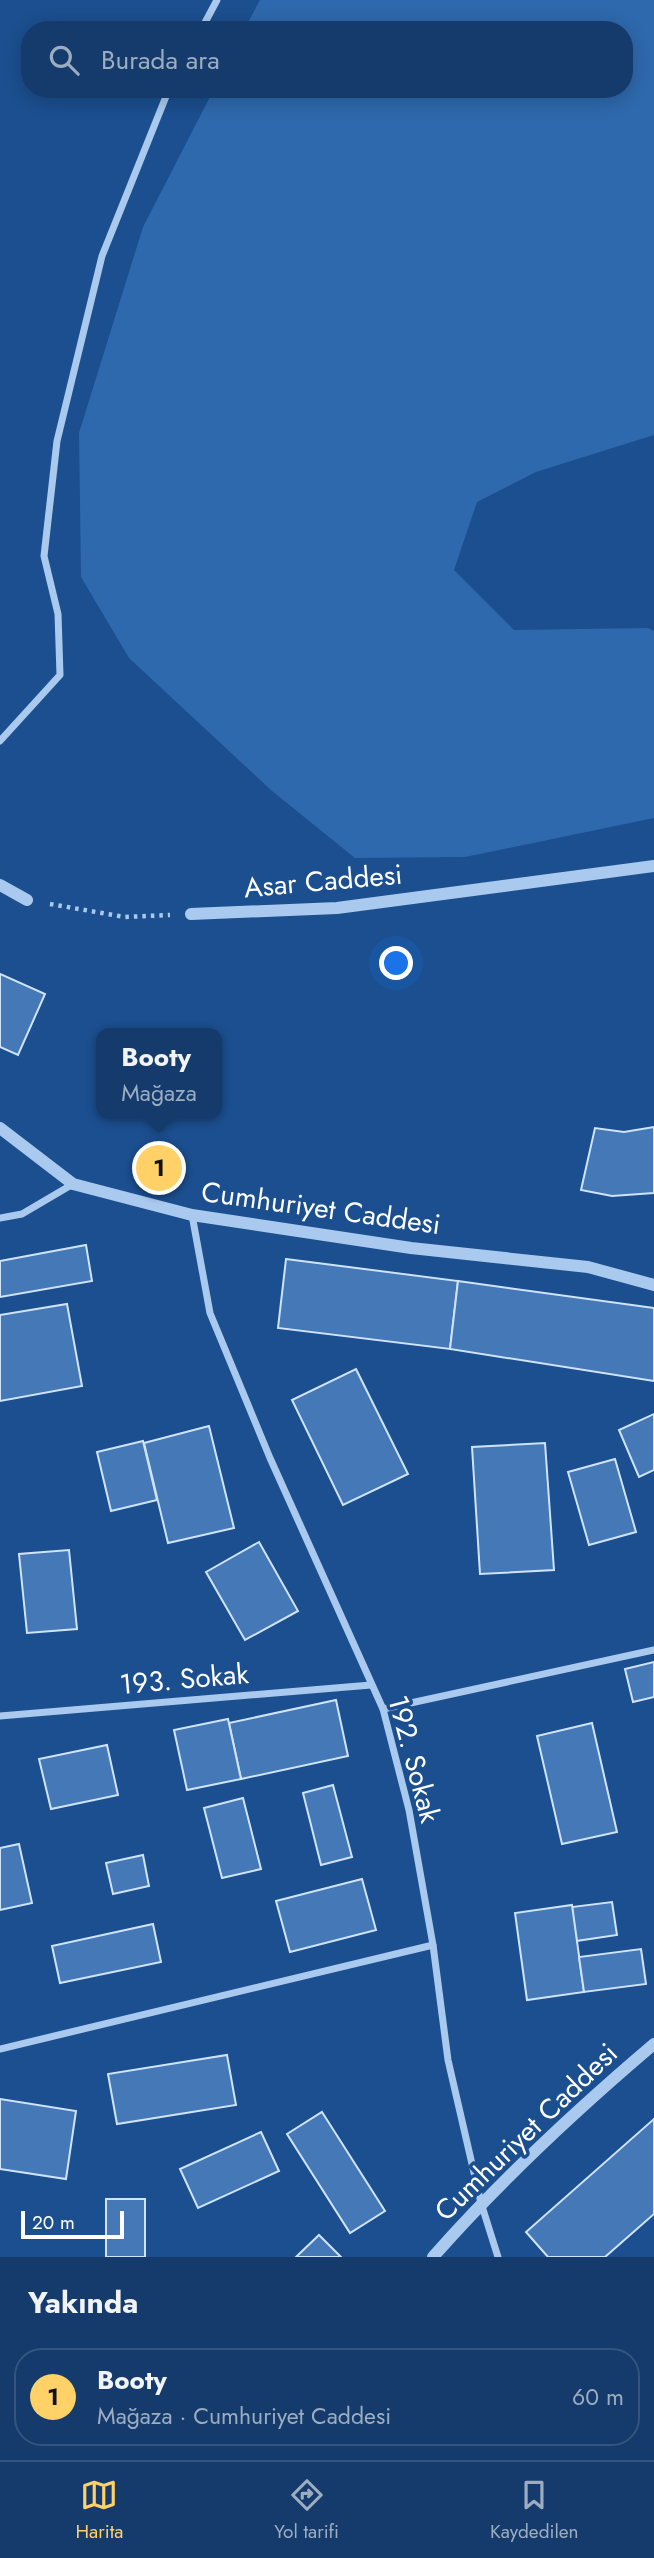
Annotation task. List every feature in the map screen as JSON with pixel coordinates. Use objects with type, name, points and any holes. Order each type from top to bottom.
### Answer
[{"type":"street","points":[[206,21],[217,0]]},
{"type":"street","points":[[0,741],[60,675],[58,614],[44,556],[57,441],[102,256],[165,98]]},
{"type":"street","name":"Asar Caddesi","points":[[191,914],[337,908],[654,866]]},
{"type":"street","points":[[0,885],[27,900]]},
{"type":"street","name":"Cumhuriyet Caddesi","points":[[0,1128],[73,1184],[192,1215],[411,1248],[588,1267],[654,1285]]},
{"type":"street","points":[[0,1218],[22,1214],[73,1184]]},
{"type":"street","name":"192. Sokak","points":[[192,1215],[210,1313],[270,1458],[383,1709],[409,1810],[433,1945],[448,2060],[481,2203],[498,2257]]},
{"type":"street","points":[[383,1709],[654,1650]]},
{"type":"street","name":"193. Sokak","points":[[0,1716],[371,1685]]},
{"type":"street","points":[[0,2049],[433,1945]]},
{"type":"street","name":"Cumhuriyet Caddesi","points":[[433,2257],[481,2203],[568,2117],[654,2045]]},
{"type":"path","points":[[27,900],[125,917],[191,914]]},
{"type":"shaded area","points":[[260,0],[654,0],[654,435],[536,472],[477,502],[454,570],[514,630],[648,628],[654,631],[654,818],[465,857],[355,858],[272,791],[129,658],[81,577],[79,433],[143,227],[209,98],[633,98],[633,21],[249,21]]},
{"type":"building","points":[[0,974],[45,994],[18,1055],[0,1047]]},
{"type":"building","points":[[654,1127],[654,1193],[612,1196],[581,1190],[595,1128],[624,1132]]},
{"type":"building","points":[[86,1245],[92,1281],[0,1297],[0,1261]]},
{"type":"building","points":[[286,1259],[458,1281],[450,1349],[278,1328]]},
{"type":"building","points":[[458,1281],[654,1308],[654,1381],[450,1349]]},
{"type":"building","points":[[67,1304],[82,1386],[0,1401],[0,1315]]},
{"type":"building","points":[[356,1369],[408,1474],[343,1505],[292,1400]]},
{"type":"building","points":[[654,1414],[654,1470],[639,1477],[619,1430]]},
{"type":"building","points":[[209,1426],[234,1528],[168,1543],[144,1443]]},
{"type":"building","points":[[143,1441],[157,1500],[111,1511],[97,1452]]},
{"type":"building","points":[[545,1443],[554,1570],[480,1574],[472,1447]]},
{"type":"building","points":[[615,1459],[636,1532],[589,1545],[568,1472]]},
{"type":"building","points":[[259,1542],[298,1611],[245,1640],[206,1572]]},
{"type":"building","points":[[69,1550],[77,1629],[27,1633],[19,1554]]},
{"type":"building","points":[[654,1662],[654,1697],[633,1702],[625,1669]]},
{"type":"building","points":[[336,1700],[348,1756],[241,1779],[229,1723]]},
{"type":"building","points":[[228,1719],[241,1779],[187,1790],[174,1730]]},
{"type":"building","points":[[592,1723],[617,1832],[562,1844],[537,1736]]},
{"type":"building","points":[[107,1745],[118,1795],[51,1809],[39,1759]]},
{"type":"building","points":[[333,1785],[352,1857],[321,1865],[303,1793]]},
{"type":"building","points":[[243,1798],[261,1869],[222,1878],[204,1808]]},
{"type":"building","points":[[19,1844],[32,1903],[0,1910],[0,1848]]},
{"type":"building","points":[[143,1855],[149,1886],[113,1894],[106,1863]]},
{"type":"building","points":[[362,1879],[376,1930],[290,1952],[276,1901]]},
{"type":"building","points":[[612,1902],[617,1935],[576,1941],[572,1907]]},
{"type":"building","points":[[572,1905],[584,1992],[527,2000],[515,1913]]},
{"type":"building","points":[[153,1924],[161,1962],[60,1983],[52,1946]]},
{"type":"building","points":[[641,1949],[646,1984],[584,1992],[579,1957]]},
{"type":"building","points":[[227,2055],[236,2105],[117,2124],[108,2074]]},
{"type":"building","points":[[0,2099],[76,2111],[66,2179],[0,2169]]},
{"type":"building","points":[[322,2112],[385,2211],[350,2233],[287,2134]]},
{"type":"building","points":[[654,2119],[654,2214],[605,2257],[548,2257],[526,2232]]},
{"type":"building","points":[[261,2132],[279,2171],[198,2208],[180,2169]]},
{"type":"building","points":[[106,2199],[145,2199],[145,2257],[106,2257]]},
{"type":"building","points":[[319,2235],[341,2257],[296,2257]]},
{"type":"place","name":"Booty","points":[[159,1168]]}]
